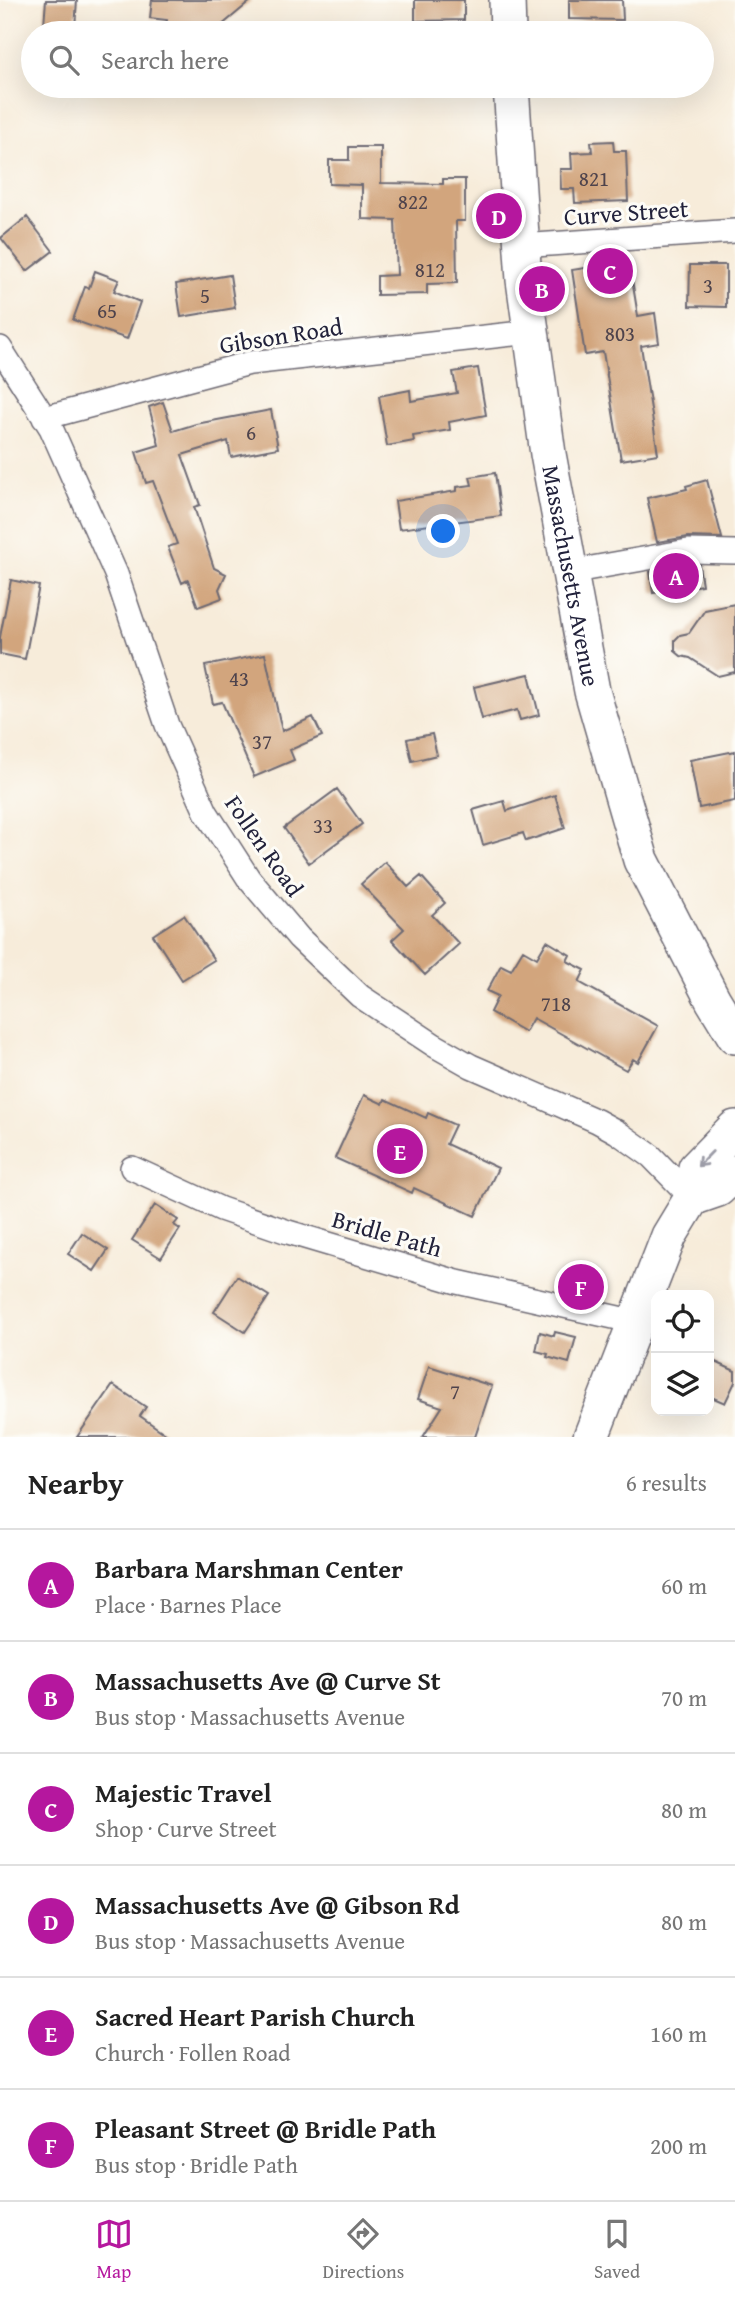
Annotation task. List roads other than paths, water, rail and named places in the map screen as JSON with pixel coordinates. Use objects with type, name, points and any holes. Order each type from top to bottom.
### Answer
[{"type":"main road","points":[[507,0],[508,21]]},
{"type":"main road","name":"Massachusetts Avenue","points":[[512,98],[521,246],[531,332],[548,454],[592,691],[641,860],[713,1000],[735,1036]]},
{"type":"main road","points":[[591,1437],[669,1236],[692,1198],[696,1168],[735,1128]]},
{"type":"main road","points":[[692,1198],[718,1189],[735,1173]]},
{"type":"street","name":"Curve Street","points":[[521,246],[735,232]]},
{"type":"street","name":"Gibson Road","points":[[44,418],[250,363],[531,332]]},
{"type":"street","name":"Follen Road","points":[[0,348],[51,428],[116,574],[167,725],[206,812],[249,879],[299,938],[360,996],[471,1066],[618,1132],[651,1156],[692,1198]]},
{"type":"street","points":[[569,572],[688,551],[735,552]]},
{"type":"street","name":"Bridle Path","points":[[132,1168],[221,1209],[288,1232],[457,1282],[636,1322]]},
{"type":"place","name":"Massachusetts Ave @ Gibson Rd","points":[[499,216]]},
{"type":"place","name":"Majestic Travel","points":[[610,271]]},
{"type":"place","name":"Massachusetts Ave @ Curve St","points":[[542,289]]},
{"type":"place","name":"Barbara Marshman Center","points":[[676,576]]},
{"type":"place","name":"Sacred Heart Parish Church","points":[[400,1151]]},
{"type":"place","name":"Pleasant Street @ Bridle Path","points":[[581,1287]]}]
